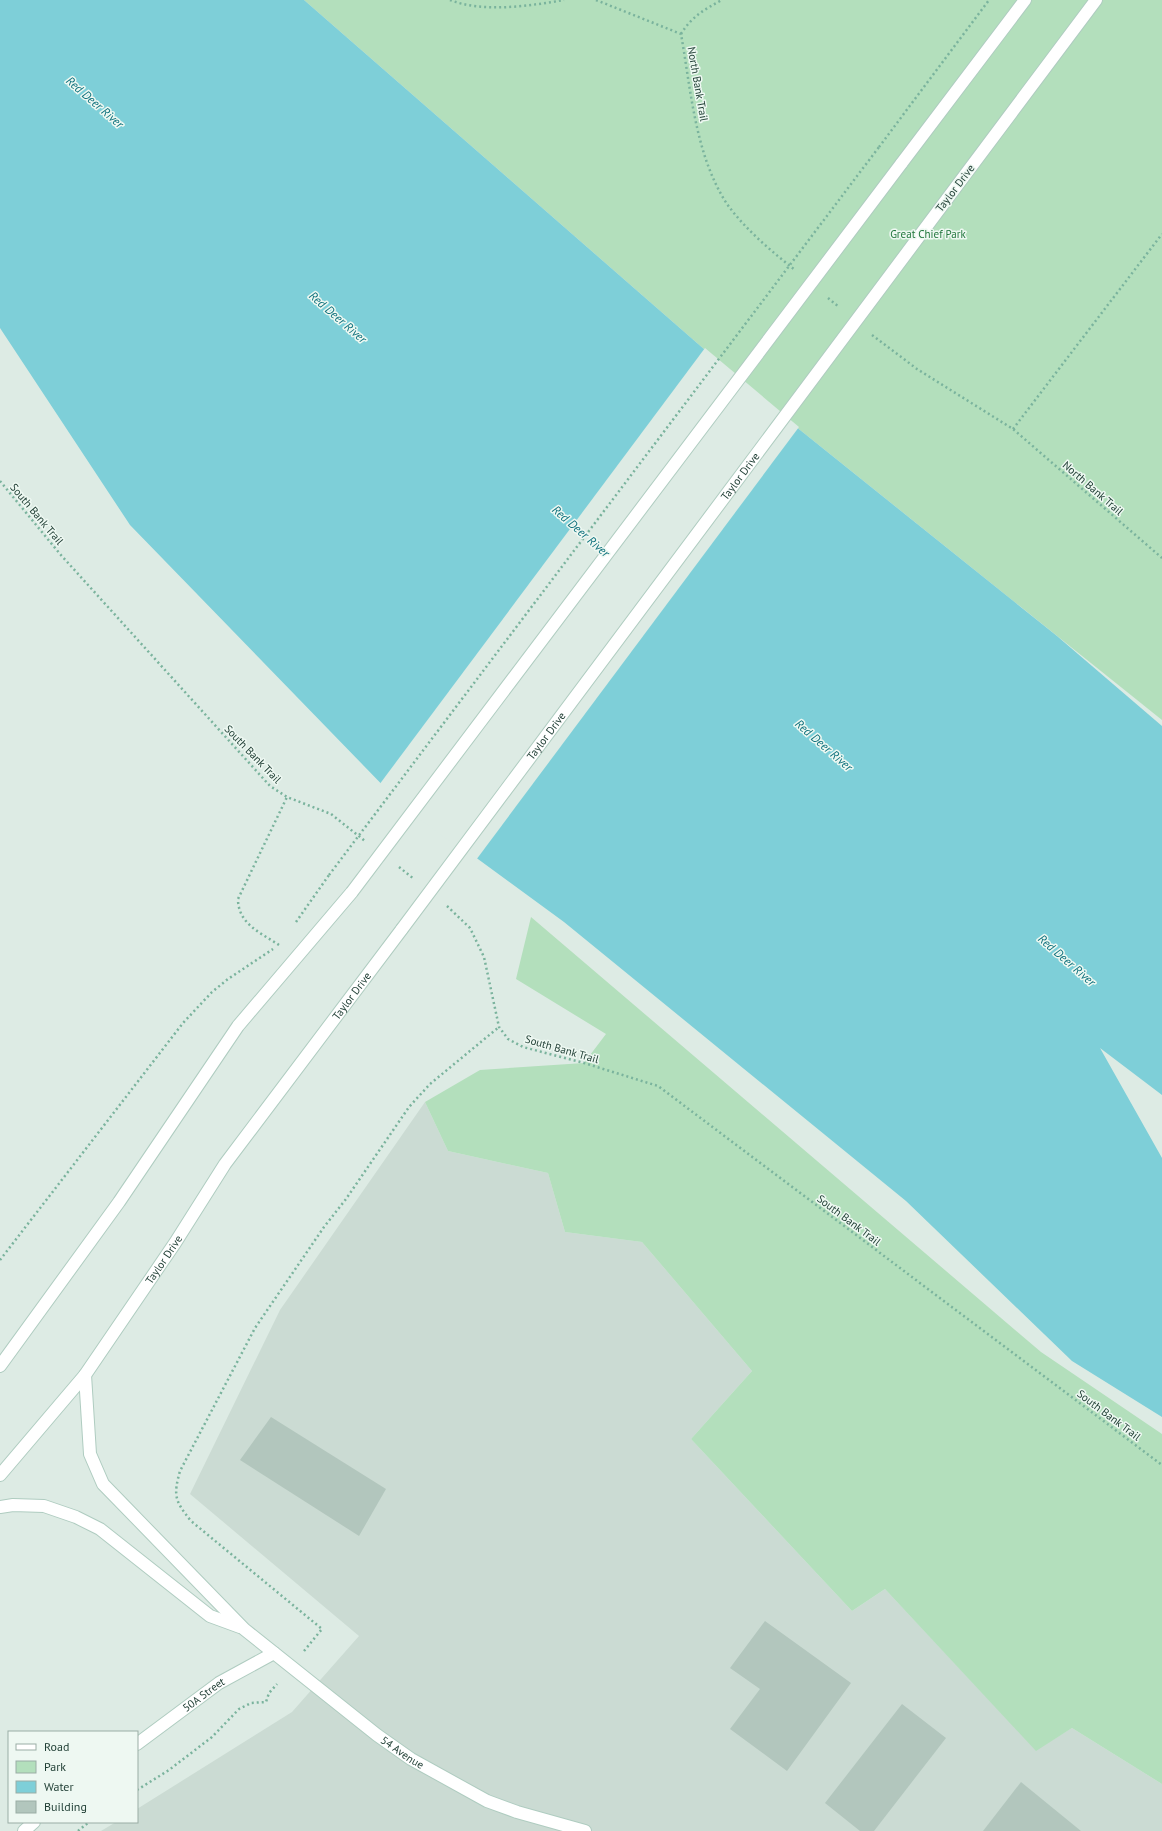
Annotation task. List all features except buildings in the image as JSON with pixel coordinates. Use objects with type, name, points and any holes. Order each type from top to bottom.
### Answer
[{"type":"main road","points":[[0,1366],[119,1202],[238,1026],[352,892],[1025,0]]},
{"type":"main road","name":"Taylor Drive","points":[[0,1475],[85,1375],[176,1243],[225,1164],[1096,0]]},
{"type":"main road","points":[[85,1375],[90,1454],[103,1484],[244,1629]]},
{"type":"main road","points":[[0,1507],[13,1505],[44,1506],[76,1517],[100,1529],[210,1616],[244,1629]]},
{"type":"main road","name":"54 Avenue","points":[[244,1629],[377,1735],[411,1759],[448,1781],[487,1801],[517,1812],[585,1831]]},
{"type":"main road","name":"50A Street","points":[[138,1743],[219,1682],[274,1653]]},
{"type":"main road","points":[[24,1831],[33,1823]]},
{"type":"path","points":[[450,0],[471,6],[500,7],[531,6],[564,0]]},
{"type":"path","name":"North Bank Trail","points":[[596,0],[681,34],[698,128],[708,164],[718,189],[738,218]]},
{"type":"path","points":[[681,34],[688,23],[696,15],[722,0]]},
{"type":"path","points":[[293,926],[329,875],[989,0]]},
{"type":"path","name":"North Bank Trail","points":[[1162,234],[1013,429],[1162,558]]},
{"type":"path","name":"South Bank Trail","points":[[0,481],[60,554],[270,786],[287,797],[331,814],[367,843]]},
{"type":"path","points":[[0,1260],[183,1023],[212,992],[228,979],[279,945],[244,921],[240,911],[238,899],[287,797]]},
{"type":"path","points":[[397,866],[416,880]]},
{"type":"path","points":[[312,1641],[322,1629],[191,1521],[179,1506],[176,1489],[180,1471],[255,1328],[311,1246],[346,1199],[409,1107],[430,1084],[498,1027],[484,958],[470,928],[445,904]]},
{"type":"path","name":"South Bank Trail","points":[[498,1027],[508,1039],[523,1047],[584,1063],[658,1086],[1162,1465]]},
{"type":"path","points":[[138,1789],[169,1770],[212,1737],[239,1708],[251,1703],[266,1702],[269,1693]]},
{"type":"path","points":[[78,1831],[88,1823]]},
{"type":"shaded area","points":[[425,1102],[448,1151],[548,1173],[565,1232],[642,1242],[752,1371],[691,1439],[852,1611],[885,1589],[1036,1750],[1072,1728],[1162,1784],[1162,1831],[101,1831],[114,1823],[138,1823],[138,1808],[292,1712],[359,1636],[190,1494],[280,1310]]},
{"type":"green space","name":"Great Chief Park","points":[[304,0],[1162,0],[1162,720],[760,398]]},
{"type":"green space","points":[[531,917],[1041,1352],[1162,1434],[1162,1784],[1072,1728],[1036,1751],[885,1589],[852,1611],[691,1439],[752,1371],[642,1242],[565,1232],[548,1173],[448,1151],[425,1102],[480,1070],[584,1063],[606,1034],[516,979]]},
{"type":"water","name":"Red Deer River","points":[[0,0],[304,0],[760,398],[1057,636],[1162,726],[1162,1095],[1100,1048],[1162,1158],[1162,1417],[1072,1361],[906,1201],[564,922],[396,799],[130,525],[0,328]]},
{"type":"pier","points":[[705,348],[799,427],[476,860],[394,801],[379,785]]}]
